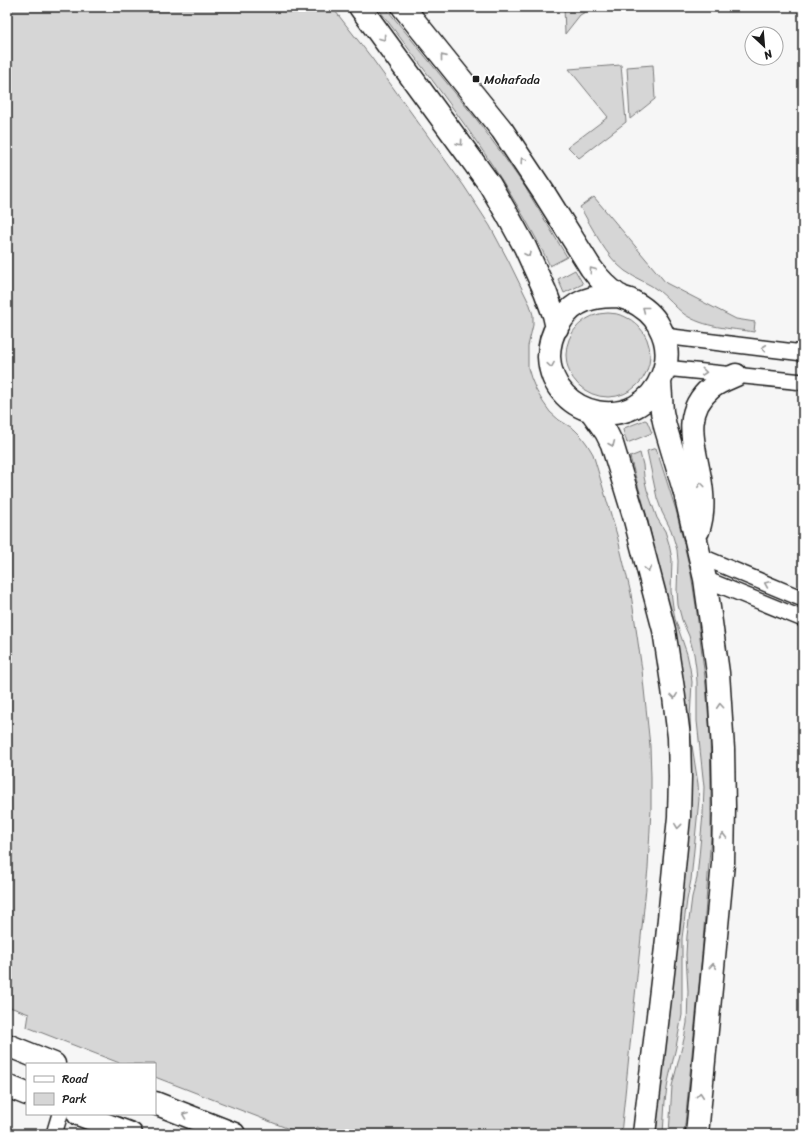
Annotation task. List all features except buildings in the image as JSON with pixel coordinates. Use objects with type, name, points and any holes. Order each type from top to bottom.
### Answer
[{"type":"main road","points":[[360,7],[470,156],[493,191],[528,253],[550,303],[557,328]]},
{"type":"main road","points":[[403,7],[502,130],[591,268],[609,288],[620,296],[642,307],[652,315],[659,324],[667,346],[667,357],[662,375],[652,394],[642,403],[631,409],[618,413],[604,414],[579,406],[568,399],[554,378],[550,365],[549,352],[557,328],[568,312],[583,301],[601,296],[620,296]]},
{"type":"main road","points":[[662,375],[665,426],[685,493],[705,579],[718,673],[723,749],[723,863],[697,1134]]},
{"type":"main road","points":[[698,547],[703,502],[693,443],[692,429],[695,411],[699,402],[712,387],[721,381],[736,375]]},
{"type":"main road","points":[[591,411],[606,432],[612,444],[634,516],[664,630],[679,737],[679,816],[667,939],[644,1134]]},
{"type":"main road","points":[[7,1045],[52,1063]]},
{"type":"main road","points":[[7,1086],[26,1094]]},
{"type":"main road","points":[[156,1103],[234,1134]]},
{"type":"main road","points":[[81,1115],[131,1134]]},
{"type":"street","points":[[664,336],[803,352]]},
{"type":"street","points":[[662,375],[736,375],[803,382]]},
{"type":"street","points":[[698,547],[803,599]]},
{"type":"street","points":[[705,579],[803,620]]},
{"type":"street","points":[[54,1134],[60,1115]]},
{"type":"green space","points":[[7,7],[332,7],[371,57],[464,186],[490,226],[530,305],[533,315],[533,325],[528,346],[528,368],[531,378],[536,390],[550,412],[559,420],[574,429],[581,436],[593,454],[617,535],[631,594],[642,670],[650,746],[651,777],[648,868],[621,1134],[333,1134],[317,1127],[314,1134],[302,1134],[156,1077],[156,1063],[119,1063],[27,1027],[29,1014],[7,1006]]},
{"type":"green space","points":[[377,7],[385,7],[477,120],[525,187],[567,257],[550,266],[521,213],[485,154],[450,104]]},
{"type":"green space","points":[[564,7],[594,7],[580,15],[565,34]]},
{"type":"green space","points":[[621,65],[626,122],[579,158],[568,147],[608,117],[569,69]]},
{"type":"green space","points":[[653,65],[655,99],[630,119],[627,67]]},
{"type":"green space","points":[[594,197],[666,283],[736,319],[755,322],[754,332],[718,327],[692,319],[684,314],[655,288],[625,271],[606,250],[580,207]]},
{"type":"green space","points":[[575,270],[583,284],[564,293],[558,279]]},
{"type":"green space","points":[[608,313],[624,316],[631,320],[643,332],[647,339],[650,355],[647,371],[643,378],[631,390],[624,394],[608,397],[592,394],[585,390],[573,378],[569,371],[566,355],[569,339],[573,332],[585,320],[592,316]]},
{"type":"green space","points":[[645,420],[647,421],[652,433],[627,443],[623,430],[624,428]]},
{"type":"green space","points":[[656,448],[676,510],[691,574],[706,686],[710,735],[711,836],[702,954],[684,1134],[669,1134],[672,1086],[687,1023],[687,936],[692,897],[697,878],[704,787],[697,721],[696,668],[689,636],[682,620],[678,605],[677,550],[671,530],[657,498],[647,451]]},
{"type":"green space","points":[[640,453],[647,490],[657,518],[665,531],[672,559],[671,591],[673,607],[675,619],[687,654],[692,682],[690,718],[691,739],[699,799],[691,880],[682,938],[682,1015],[668,1082],[663,1134],[656,1134],[678,914],[661,577],[647,517],[630,457]]},
{"type":"place","name":"Mohafada","points":[[476,79]]}]
